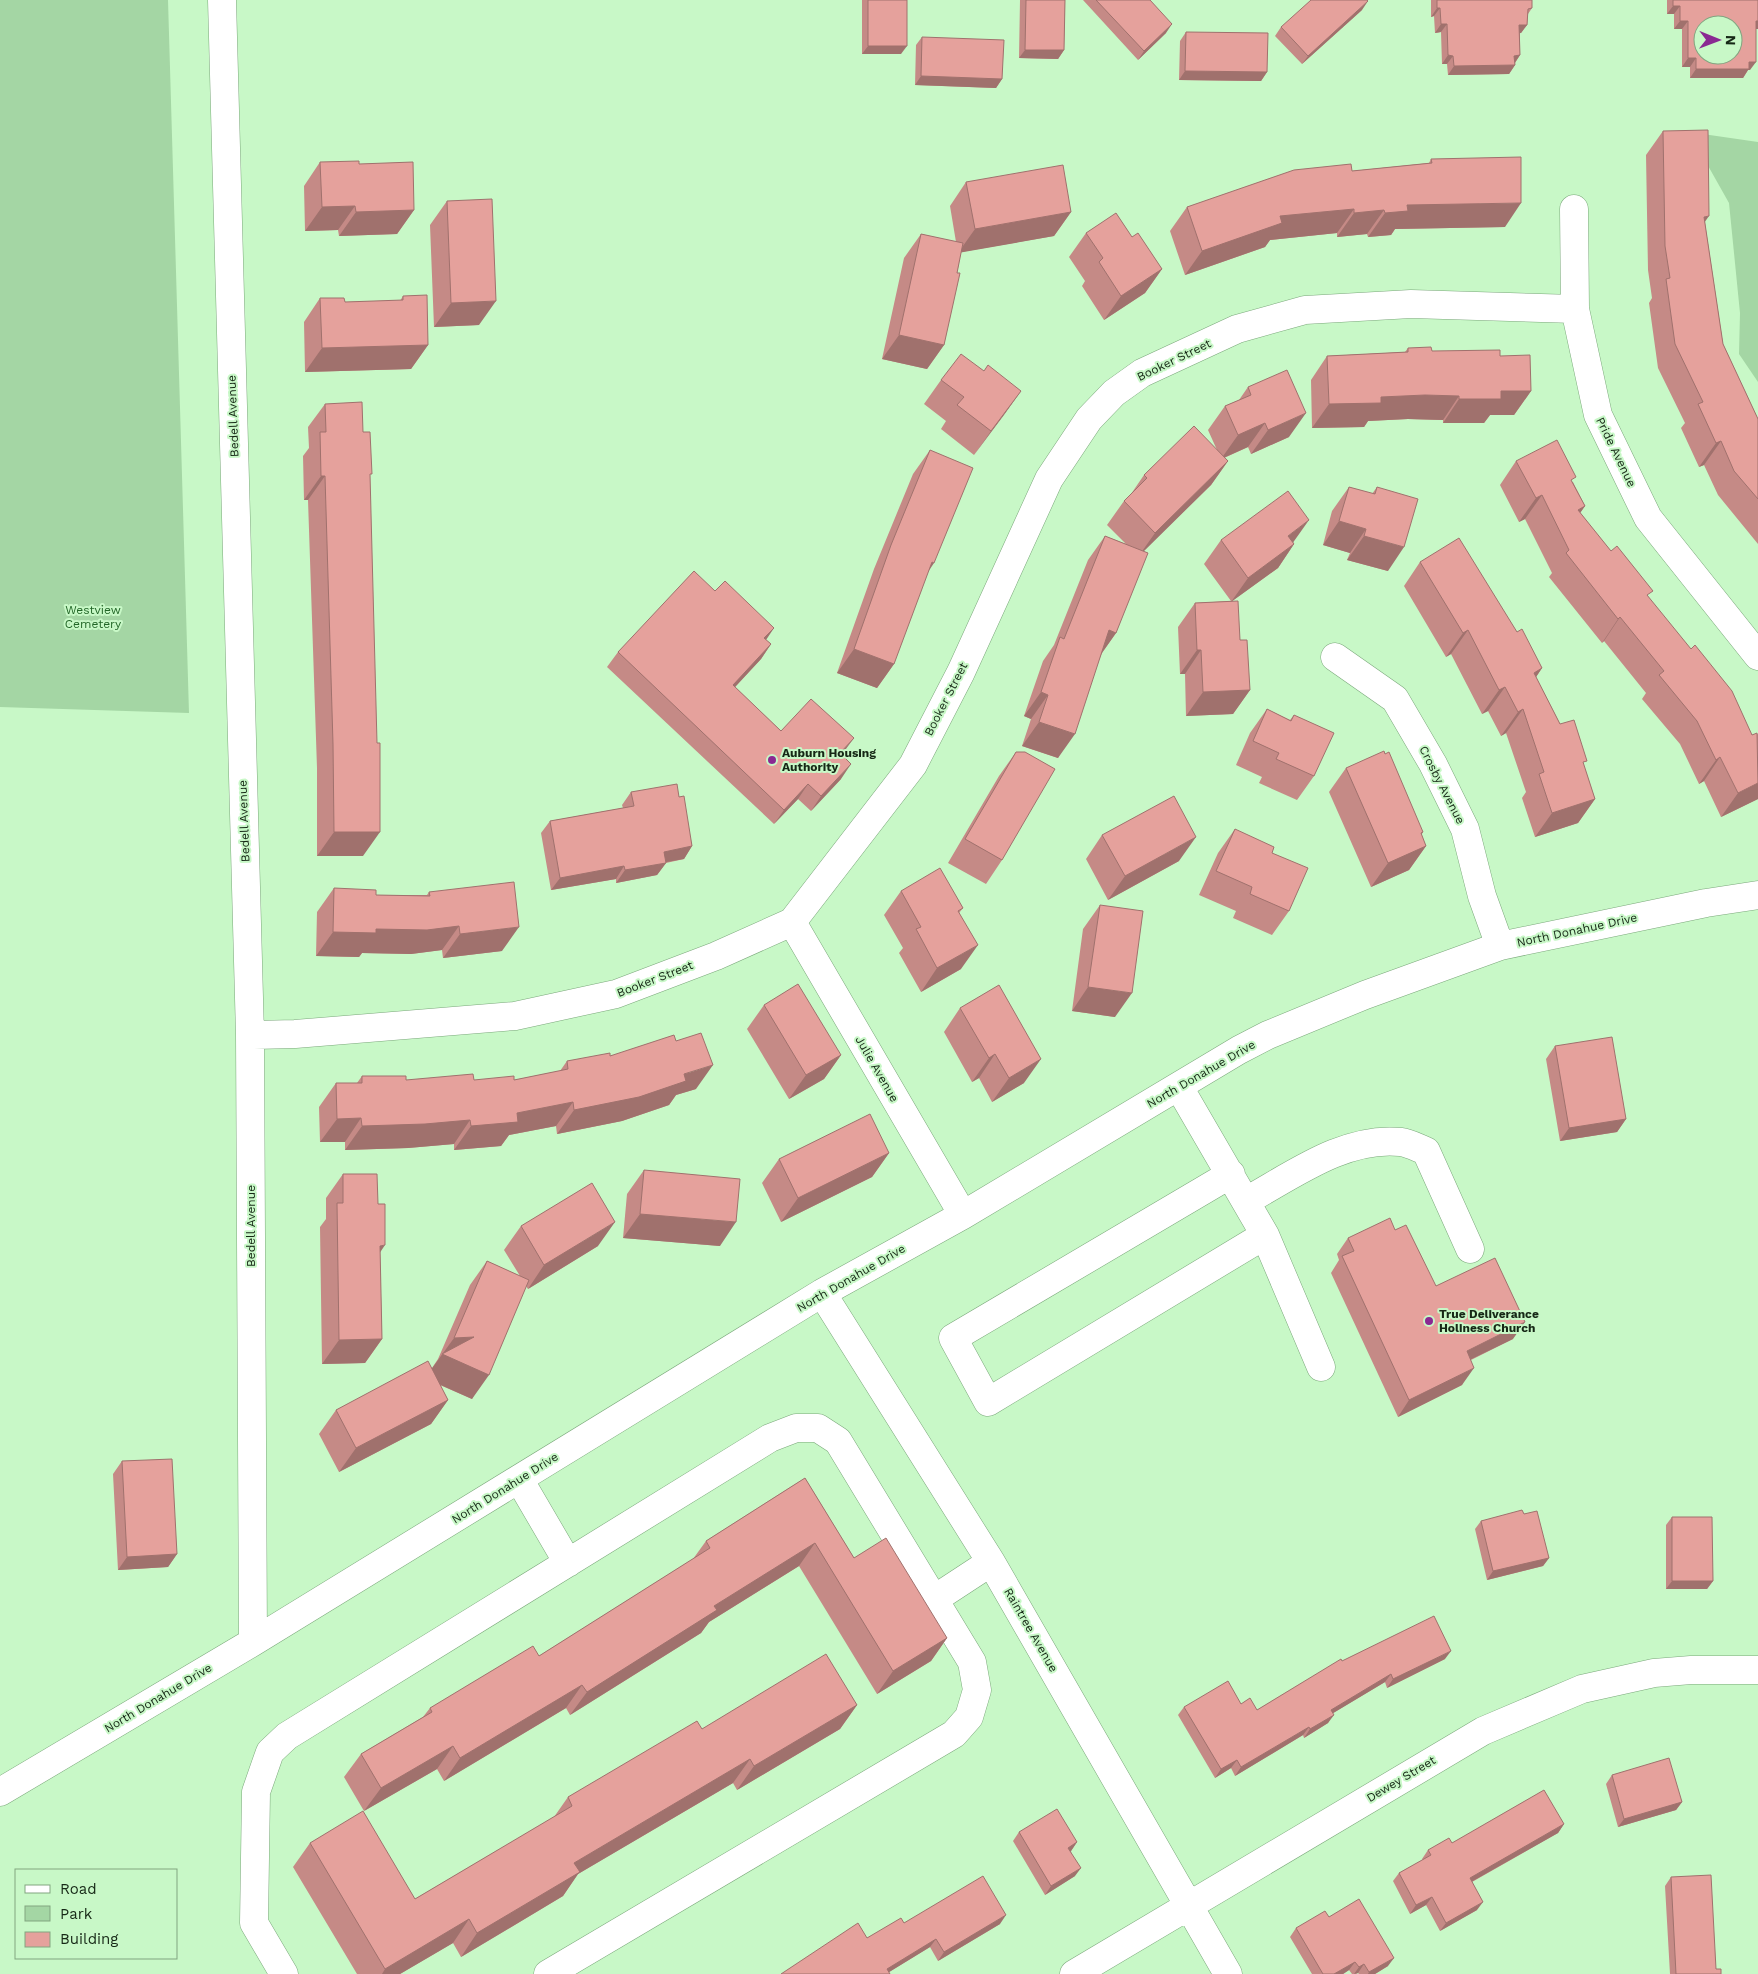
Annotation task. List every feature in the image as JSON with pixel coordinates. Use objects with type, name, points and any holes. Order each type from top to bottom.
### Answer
[{"type":"street","name":"Bedell Avenue","points":[[222,0],[250,1035],[253,1642]]},
{"type":"street","name":"Pride Avenue","points":[[1574,210],[1575,309],[1598,414],[1648,518],[1758,656]]},
{"type":"street","name":"Booker Street","points":[[250,1035],[295,1034],[514,1016],[616,994],[716,956],[792,922],[913,765],[961,672],[1049,479],[1089,419],[1114,393],[1142,373],[1237,329],[1305,310],[1411,304],[1575,309]]},
{"type":"street","name":"Crosby Avenue","points":[[1335,657],[1395,699],[1433,764],[1465,829],[1482,896],[1500,946]]},
{"type":"street","name":"North Donahue Drive","points":[[0,1792],[253,1642],[822,1293],[963,1215],[1239,1050],[1365,995],[1500,946],[1758,894]]},
{"type":"street","name":"Julie Avenue","points":[[792,922],[963,1215]]},
{"type":"street","points":[[1179,1086],[1265,1235],[1322,1368]]},
{"type":"street","points":[[1246,1201],[1324,1157],[1372,1141],[1403,1142],[1426,1151],[1470,1249]]},
{"type":"street","points":[[1231,1174],[953,1338],[988,1402],[1265,1235]]},
{"type":"street","name":"Raintree Avenue","points":[[822,1293],[992,1562],[1228,1974]]},
{"type":"street","points":[[284,1974],[254,1923],[256,1792],[270,1752],[287,1736],[770,1438],[796,1428],[818,1428],[838,1441],[972,1662],[977,1690],[969,1717],[954,1734],[548,1974]]},
{"type":"street","points":[[519,1479],[568,1563]]},
{"type":"street","points":[[933,1600],[992,1562]]},
{"type":"street","name":"Dewey Street","points":[[1074,1974],[1483,1731],[1582,1689],[1654,1673],[1691,1670],[1758,1670]]},
{"type":"green space","name":"Westview Cemetery","points":[[0,0],[168,0],[189,713],[0,707]]},
{"type":"green space","points":[[1689,132],[1758,142],[1758,382],[1739,354],[1740,313],[1729,203]]},
{"type":"building","points":[[868,0],[907,0],[907,46],[868,46]]},
{"type":"building","points":[[1026,0],[1065,0],[1064,50],[1025,50]]},
{"type":"building","points":[[1096,0],[1150,0],[1172,24],[1144,51]]},
{"type":"building","points":[[1311,0],[1368,1],[1308,56],[1281,27]]},
{"type":"building","points":[[1437,0],[1532,0],[1532,8],[1528,9],[1527,25],[1519,25],[1520,55],[1514,56],[1515,65],[1454,66],[1453,56],[1448,55],[1447,24],[1441,24],[1440,8],[1437,8]]},
{"type":"building","points":[[1673,0],[1758,0],[1756,62],[1749,62],[1749,69],[1696,69],[1696,65],[1743,65],[1743,15],[1693,15],[1693,58],[1688,58],[1688,21],[1680,21],[1680,6],[1673,6]]},
{"type":"building","points":[[1186,32],[1268,33],[1267,72],[1185,71]]},
{"type":"building","points":[[922,37],[1004,40],[1002,79],[921,76]]},
{"type":"building","points":[[1708,130],[1709,216],[1704,217],[1723,344],[1758,419],[1758,499],[1734,471],[1721,441],[1716,443],[1698,404],[1703,402],[1675,344],[1666,279],[1670,278],[1665,246],[1663,131]]},
{"type":"building","points":[[1521,157],[1521,203],[1407,205],[1408,211],[1385,213],[1384,210],[1354,213],[1354,209],[1280,216],[1282,223],[1202,251],[1187,207],[1294,170],[1351,164],[1352,171],[1432,163],[1431,159]]},
{"type":"building","points":[[359,161],[359,164],[413,162],[414,210],[356,212],[355,206],[322,207],[320,162]]},
{"type":"building","points":[[1063,165],[1071,212],[975,229],[966,182]]},
{"type":"building","points":[[492,199],[496,301],[451,303],[447,201]]},
{"type":"building","points":[[1116,213],[1132,237],[1138,233],[1162,269],[1121,296],[1099,262],[1103,258],[1086,233]]},
{"type":"building","points":[[921,234],[963,243],[957,273],[960,273],[944,345],[899,335]]},
{"type":"building","points":[[427,295],[428,345],[322,348],[320,298],[344,298],[345,302],[403,300],[403,296]]},
{"type":"building","points":[[1431,347],[1432,351],[1500,350],[1500,356],[1530,355],[1531,391],[1501,391],[1501,399],[1459,399],[1459,396],[1425,395],[1381,397],[1381,403],[1329,404],[1327,356],[1408,352],[1408,348]]},
{"type":"building","points":[[961,354],[984,371],[988,365],[1021,391],[991,431],[957,405],[964,397],[941,380]]},
{"type":"building","points":[[1287,370],[1306,413],[1268,430],[1265,423],[1238,435],[1225,406],[1251,395],[1248,387]]},
{"type":"building","points":[[362,402],[363,432],[370,432],[372,474],[370,474],[377,743],[380,743],[380,832],[334,832],[325,476],[321,476],[320,432],[326,432],[325,404]]},
{"type":"building","points":[[1194,426],[1228,461],[1155,533],[1124,501],[1147,478],[1144,475]]},
{"type":"building","points":[[1557,440],[1576,477],[1571,480],[1585,506],[1578,510],[1611,551],[1617,546],[1653,591],[1647,595],[1691,649],[1695,645],[1732,691],[1752,735],[1757,733],[1758,783],[1738,793],[1720,757],[1716,760],[1697,721],[1659,675],[1664,671],[1620,617],[1618,619],[1566,553],[1569,550],[1542,495],[1536,498],[1516,461]]},
{"type":"building","points":[[930,450],[973,468],[934,563],[932,562],[894,664],[854,649],[891,545]]},
{"type":"building","points":[[1349,487],[1375,494],[1377,487],[1418,499],[1404,547],[1364,536],[1366,529],[1339,521]]},
{"type":"building","points":[[1288,491],[1309,520],[1288,536],[1294,544],[1248,578],[1221,540]]},
{"type":"building","points":[[1105,536],[1148,553],[1116,633],[1109,630],[1075,734],[1039,722],[1048,695],[1041,692],[1060,637],[1064,639]]},
{"type":"building","points":[[1459,538],[1517,632],[1522,629],[1542,668],[1534,673],[1560,724],[1574,720],[1587,761],[1583,762],[1595,799],[1552,813],[1539,774],[1544,772],[1523,709],[1518,712],[1505,687],[1499,690],[1468,630],[1463,633],[1420,562]]},
{"type":"building","points":[[694,571],[715,591],[725,581],[774,628],[764,638],[771,644],[733,685],[781,731],[811,699],[854,738],[840,753],[851,764],[821,796],[808,784],[784,810],[618,652]]},
{"type":"building","points":[[1238,601],[1240,640],[1247,640],[1250,690],[1203,692],[1201,650],[1197,650],[1195,603]]},
{"type":"building","points":[[1267,709],[1291,721],[1294,715],[1334,733],[1314,776],[1276,759],[1279,753],[1253,741]]},
{"type":"building","points":[[1384,751],[1385,754],[1389,752],[1423,832],[1421,833],[1426,846],[1388,863],[1346,768]]},
{"type":"building","points":[[1016,752],[1025,752],[1055,769],[1002,860],[965,839]]},
{"type":"building","points":[[677,784],[679,797],[684,796],[692,846],[664,852],[666,863],[625,870],[624,866],[560,878],[550,821],[634,806],[631,792]]},
{"type":"building","points":[[1174,796],[1196,837],[1125,876],[1102,835]]},
{"type":"building","points":[[1235,829],[1274,847],[1272,853],[1308,868],[1289,911],[1250,894],[1252,887],[1216,871]]},
{"type":"building","points":[[940,868],[963,908],[958,911],[978,945],[937,968],[916,929],[921,927],[901,891]]},
{"type":"building","points":[[514,882],[519,927],[460,934],[459,926],[427,930],[376,929],[376,933],[333,932],[334,888],[376,890],[376,895],[430,896],[429,892]]},
{"type":"building","points":[[1100,905],[1143,911],[1132,993],[1088,987]]},
{"type":"building","points":[[798,984],[841,1055],[806,1075],[764,1005]]},
{"type":"building","points":[[999,985],[1041,1059],[1009,1078],[995,1054],[989,1058],[960,1008]]},
{"type":"building","points":[[701,1033],[713,1065],[684,1074],[686,1081],[639,1097],[574,1110],[573,1102],[517,1113],[518,1122],[471,1126],[470,1120],[362,1126],[361,1118],[337,1119],[336,1083],[362,1083],[362,1076],[406,1076],[406,1080],[473,1074],[474,1080],[514,1076],[514,1080],[568,1069],[567,1061],[610,1053],[610,1056],[674,1035],[676,1041]]},
{"type":"building","points":[[1612,1037],[1626,1119],[1569,1128],[1555,1046]]},
{"type":"building","points":[[870,1114],[889,1153],[798,1198],[779,1159]]},
{"type":"building","points":[[644,1170],[740,1179],[736,1222],[640,1214]]},
{"type":"building","points":[[343,1174],[377,1174],[378,1204],[385,1204],[385,1245],[380,1246],[382,1339],[339,1340],[337,1203],[343,1203]]},
{"type":"building","points":[[592,1183],[615,1222],[544,1265],[521,1226]]},
{"type":"building","name":"True Deliverance Holiness Church","points":[[1390,1218],[1395,1230],[1406,1225],[1436,1286],[1495,1258],[1525,1322],[1467,1351],[1474,1368],[1409,1400],[1342,1256],[1354,1251],[1348,1238]]},
{"type":"building","points":[[487,1261],[529,1280],[489,1375],[442,1354],[474,1337],[454,1338]]},
{"type":"building","points":[[428,1361],[448,1400],[356,1448],[336,1410]]},
{"type":"building","points":[[172,1459],[177,1554],[127,1557],[122,1461]]},
{"type":"building","points":[[805,1478],[854,1558],[886,1538],[947,1638],[893,1671],[815,1543],[714,1606],[717,1610],[587,1692],[582,1685],[460,1758],[453,1746],[381,1788],[361,1754],[432,1712],[430,1708],[533,1646],[539,1656],[710,1548],[706,1541]]},
{"type":"building","points":[[1522,1510],[1524,1514],[1537,1511],[1549,1558],[1493,1571],[1481,1521]]},
{"type":"building","points":[[1672,1517],[1712,1517],[1713,1581],[1672,1581]]},
{"type":"building","points":[[1434,1616],[1451,1651],[1393,1679],[1391,1674],[1331,1710],[1334,1715],[1310,1729],[1309,1727],[1241,1767],[1237,1760],[1221,1769],[1184,1707],[1228,1681],[1241,1704],[1250,1698],[1257,1710],[1341,1659],[1342,1661]]},
{"type":"building","points":[[826,1654],[857,1705],[754,1766],[750,1759],[574,1863],[580,1872],[477,1933],[469,1919],[385,1969],[310,1843],[363,1811],[415,1899],[572,1806],[568,1797],[697,1721],[702,1729]]},
{"type":"building","points":[[1669,1758],[1682,1802],[1624,1819],[1612,1775]]},
{"type":"building","points":[[1544,1790],[1564,1824],[1470,1878],[1483,1902],[1446,1923],[1432,1897],[1416,1905],[1399,1873],[1431,1855],[1428,1850],[1449,1838],[1452,1843]]},
{"type":"building","points":[[1057,1809],[1077,1842],[1068,1848],[1081,1868],[1051,1886],[1019,1832]]},
{"type":"building","points":[[1711,1875],[1716,1969],[1721,1969],[1721,1974],[1676,1974],[1671,1877]]},
{"type":"building","points":[[983,1876],[1006,1915],[944,1952],[936,1939],[887,1969],[890,1974],[781,1974],[858,1923],[867,1938],[901,1918],[904,1923]]},
{"type":"building","points":[[1359,1899],[1394,1958],[1369,1972],[1364,1964],[1359,1967],[1355,1962],[1334,1974],[1323,1974],[1296,1928],[1325,1911],[1329,1917]]},
{"type":"place","name":"Auburn Housing Authority","points":[[772,760]]},
{"type":"place","name":"True Deliverance Holiness Church","points":[[1429,1321]]}]
